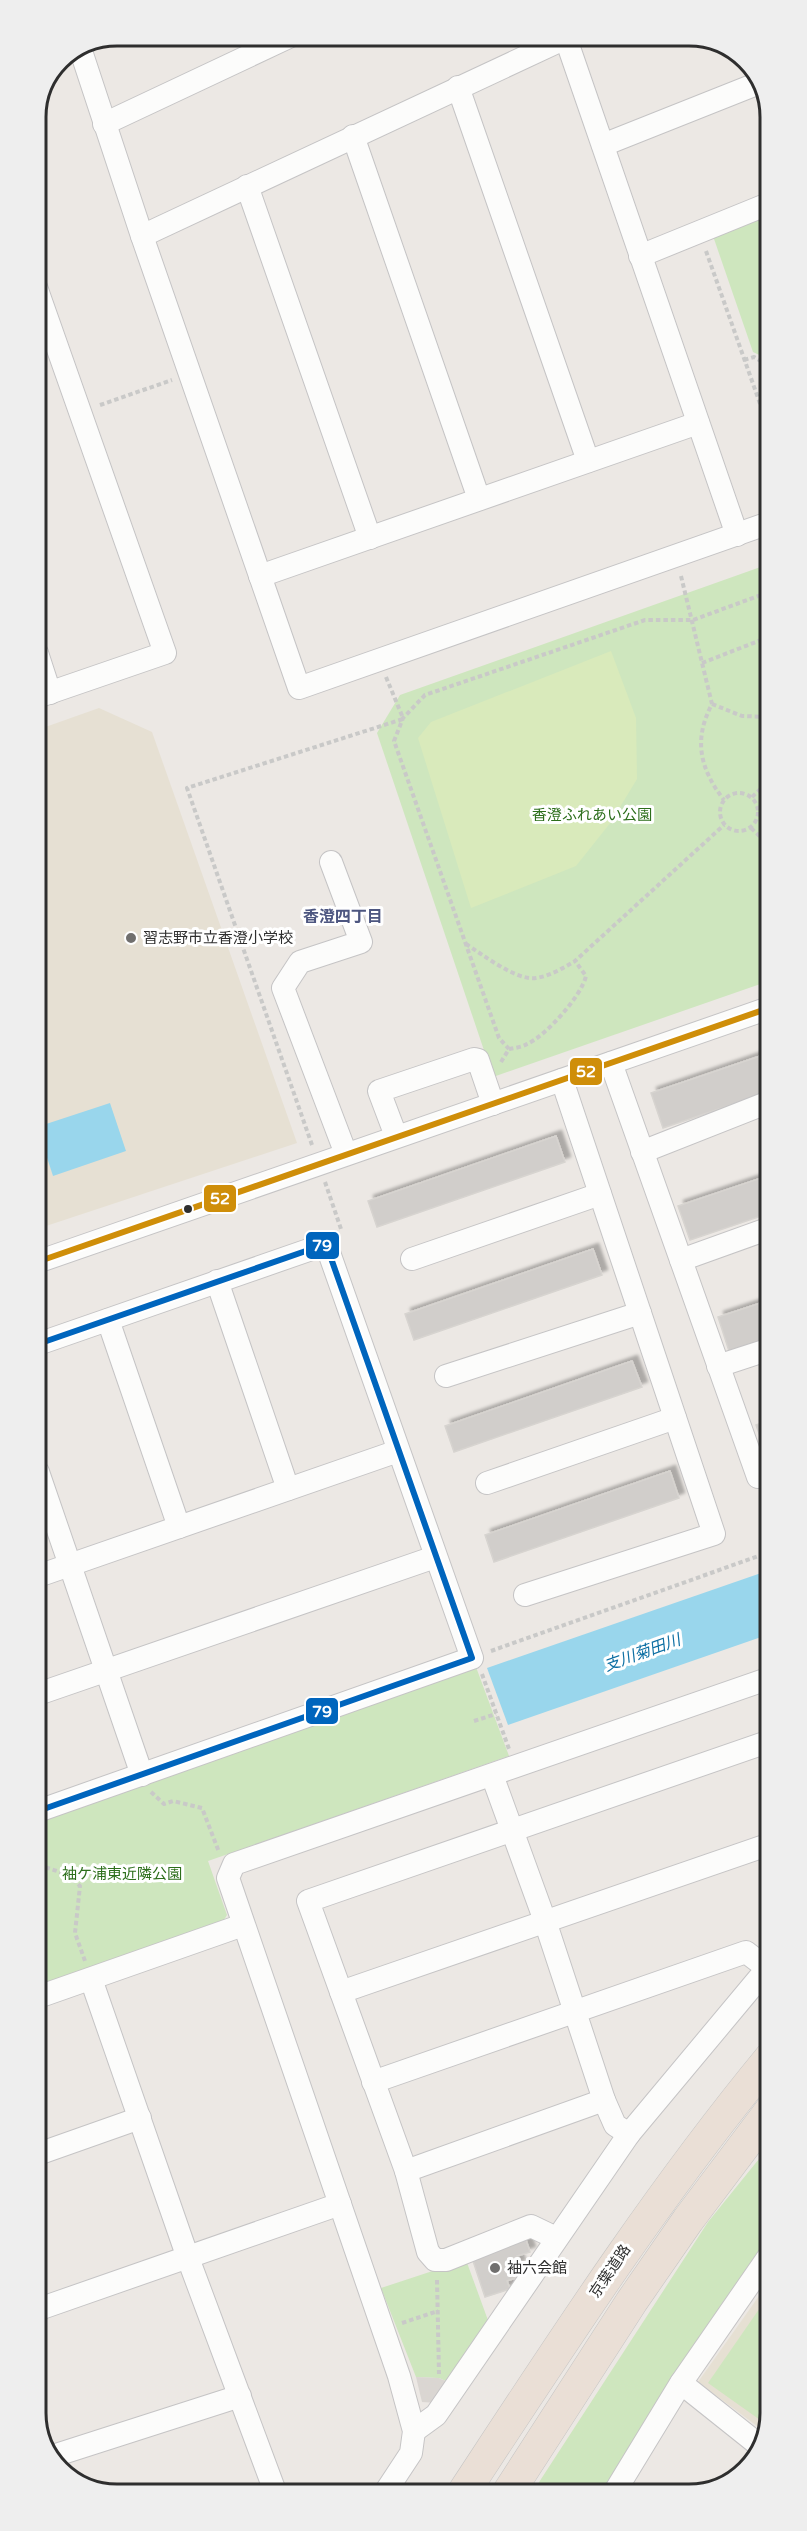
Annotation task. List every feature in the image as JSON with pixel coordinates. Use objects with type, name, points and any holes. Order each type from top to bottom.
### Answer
[{"type":"highway","name":"京葉道路","points":[[469,2484],[637,2232],[704,2140],[760,2071]]},
{"type":"highway","points":[[514,2484],[695,2210],[760,2124]]},
{"type":"street","points":[[104,124],[269,46]]},
{"type":"street","points":[[142,236],[546,47]]},
{"type":"street","points":[[570,47],[737,535]]},
{"type":"street","points":[[83,56],[189,374],[300,688],[760,526]]},
{"type":"street","points":[[603,145],[753,86]]},
{"type":"street","points":[[458,87],[588,461]]},
{"type":"street","points":[[353,136],[479,500]]},
{"type":"street","points":[[247,186],[370,538]]},
{"type":"street","points":[[640,256],[760,207]]},
{"type":"street","points":[[46,314],[165,653],[46,694]]},
{"type":"street","points":[[260,576],[698,423]]},
{"type":"street","points":[[331,862],[361,942],[300,962],[283,988],[346,1154]]},
{"type":"street","points":[[46,1259],[760,1011]]},
{"type":"street","points":[[396,1136],[379,1091],[474,1059],[478,1060],[493,1104]]},
{"type":"street","points":[[611,1063],[758,1477],[760,1476]]},
{"type":"street","points":[[525,1595],[714,1534],[562,1080]]},
{"type":"street","points":[[642,1152],[760,1106]]},
{"type":"street","points":[[412,1259],[600,1194]]},
{"type":"street","points":[[681,1260],[760,1232]]},
{"type":"street","points":[[46,1341],[326,1244],[435,1557],[474,1658],[46,1808]]},
{"type":"street","points":[[217,1281],[288,1489]]},
{"type":"street","points":[[446,1376],[640,1313]]},
{"type":"street","points":[[108,1320],[179,1527]]},
{"type":"street","points":[[718,1366],[760,1352]]},
{"type":"street","points":[[487,1483],[675,1418]]},
{"type":"street","points":[[46,1573],[398,1451]]},
{"type":"street","points":[[46,1495],[142,1775]]},
{"type":"street","points":[[46,1691],[435,1557]]},
{"type":"street","points":[[391,2484],[411,2453],[414,2431],[399,2376],[228,1878],[234,1864],[760,1681]]},
{"type":"street","points":[[556,2238],[531,2226],[446,2260],[435,2260],[428,2252],[406,2170],[308,1900],[760,1745]]},
{"type":"street","points":[[492,1774],[545,1921],[604,2100],[615,2125],[629,2134]]},
{"type":"street","points":[[341,1992],[760,1847]]},
{"type":"street","points":[[46,1994],[243,1925]]},
{"type":"street","points":[[373,2082],[746,1952],[760,1961]]},
{"type":"street","points":[[414,2431],[436,2415],[629,2134],[760,1978]]},
{"type":"street","points":[[91,1979],[188,2258],[272,2484]]},
{"type":"street","points":[[406,2170],[604,2100]]},
{"type":"street","points":[[46,2151],[140,2118]]},
{"type":"street","points":[[46,2307],[340,2204]]},
{"type":"street","points":[[619,2484],[681,2383],[760,2269]]},
{"type":"street","points":[[681,2383],[755,2442]]},
{"type":"street","points":[[60,2455],[240,2396]]},
{"type":"path","points":[[699,233],[760,404]]},
{"type":"path","points":[[744,360],[754,357],[760,361]]},
{"type":"path","points":[[81,412],[189,374]]},
{"type":"path","points":[[675,556],[693,620],[712,704],[705,718],[700,738],[708,779],[724,800]]},
{"type":"path","points":[[509,1049],[499,1038],[394,741],[403,718],[424,695],[645,620],[693,620],[760,595]]},
{"type":"path","points":[[702,663],[760,640]]},
{"type":"path","points":[[379,660],[403,718]]},
{"type":"path","points":[[712,704],[742,716],[760,717]]},
{"type":"path","points":[[314,1151],[187,788],[403,718]]},
{"type":"path","points":[[752,797],[760,789]]},
{"type":"path","points":[[734,794],[746,794],[752,797],[756,802],[758,813],[751,828],[740,832],[724,825],[720,813],[724,800],[734,794]]},
{"type":"path","points":[[465,943],[503,967],[523,976],[535,978],[558,971],[575,961],[724,825]]},
{"type":"path","points":[[751,828],[760,836]]},
{"type":"path","points":[[498,1067],[509,1049],[528,1044],[540,1036],[571,1003],[584,984],[586,976],[575,961]]},
{"type":"path","points":[[515,1767],[474,1658],[760,1556]]},
{"type":"path","points":[[474,1721],[496,1714]]},
{"type":"path","points":[[142,1775],[152,1794],[164,1804],[173,1801],[202,1808],[222,1857]]},
{"type":"path","points":[[46,1868],[73,1878],[80,1886],[75,1933],[91,1979]]},
{"type":"path","points":[[435,2260],[439,2378]]},
{"type":"path","points":[[402,2323],[438,2311]]},
{"type":"shaded area","name":"習志野市立香澄小学校","points":[[99,708],[152,732],[297,1143],[46,1226],[46,727]]},
{"type":"shaded area","points":[[760,2295],[759,2427],[698,2382]]},
{"type":"shaded area","points":[[416,2377],[439,2378],[450,2383],[437,2403],[422,2402]]},
{"type":"green space","points":[[760,219],[760,355],[753,352],[713,236]]},
{"type":"green space","name":"香澄ふれあい公園","points":[[760,567],[760,984],[493,1077],[377,733],[400,695]]},
{"type":"green space","points":[[611,651],[636,718],[637,779],[611,822],[576,866],[471,908],[418,738],[431,722]]},
{"type":"green space","name":"袖ケ浦東近隣公園","points":[[476,1667],[509,1756],[208,1861],[227,1915],[222,1923],[46,1984],[46,1816]]},
{"type":"green space","points":[[760,2158],[760,2254],[669,2385],[608,2484],[538,2484],[708,2222]]},
{"type":"green space","points":[[466,2260],[489,2323],[450,2383],[439,2378],[416,2377],[381,2288]]},
{"type":"green space","points":[[760,2308],[760,2420],[708,2383]]},
{"type":"water","points":[[110,1103],[126,1151],[53,1176],[46,1155],[46,1124]]},
{"type":"water","name":"支川菊田川","points":[[760,1573],[760,1637],[508,1725],[487,1668]]},
{"type":"building","points":[[760,1056],[760,1095],[663,1128],[651,1093]]},
{"type":"building","points":[[556,1136],[565,1162],[377,1227],[368,1201]]},
{"type":"building","points":[[760,1178],[760,1216],[690,1240],[678,1206]]},
{"type":"building","points":[[593,1249],[602,1275],[414,1340],[405,1314]]},
{"type":"building","points":[[760,1303],[760,1340],[729,1351],[718,1317]]},
{"type":"building","points":[[632,1361],[642,1387],[454,1452],[445,1426]]},
{"type":"building","points":[[760,1424],[760,1436],[756,1425]]},
{"type":"building","points":[[670,1471],[679,1498],[494,1562],[485,1535]]},
{"type":"building","points":[[525,2237],[530,2252],[517,2256],[520,2265],[511,2268],[515,2278],[507,2281],[510,2289],[485,2297],[471,2255]]},
{"type":"transit line","name":"52","points":[[46,1259],[760,1011]]},
{"type":"transit line","name":"79","points":[[46,1341],[326,1244],[472,1658],[46,1808]]},
{"type":"place","name":"習志野市立香澄小学校","points":[[131,938]]},
{"type":"place","name":"袖六会館","points":[[495,2268]]},
{"type":"district","name":"香澄四丁目","points":[[343,916]]}]
